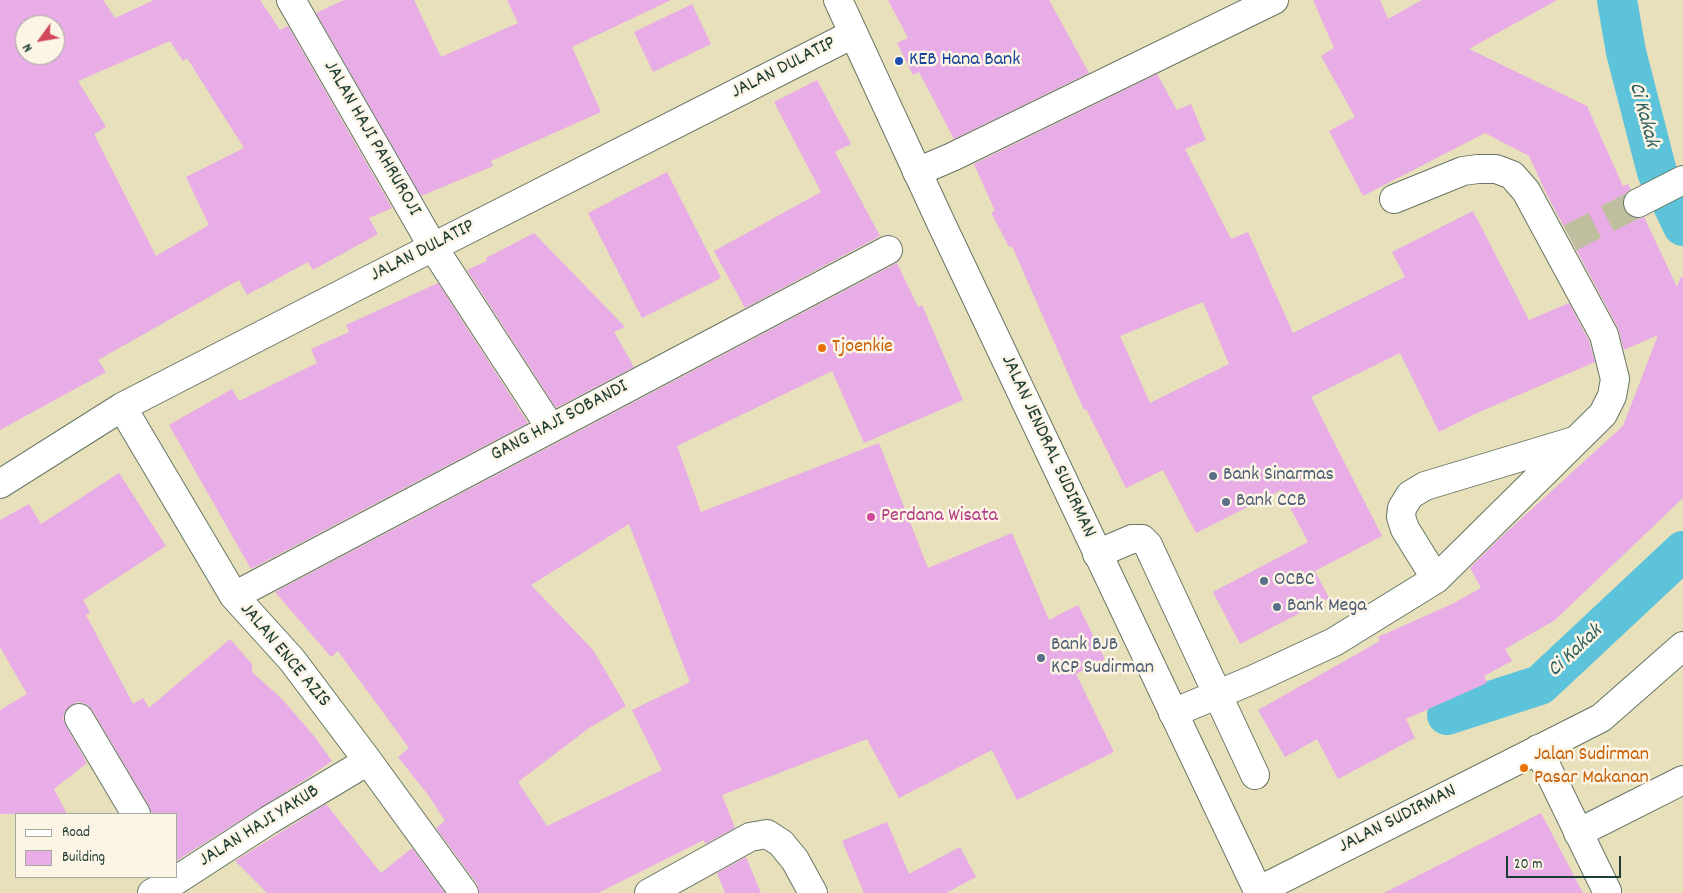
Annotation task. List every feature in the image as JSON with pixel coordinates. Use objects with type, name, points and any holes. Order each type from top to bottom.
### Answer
[{"type":"street","name":"JALAN HAJI PAHRUROJI","points":[[291,0],[433,247],[550,427]]},
{"type":"street","name":"JALAN JENDRAL SUDIRMAN","points":[[838,0],[1097,554],[1258,892]]},
{"type":"street","points":[[918,172],[1274,0]]},
{"type":"street","name":"JALAN DULATIP","points":[[0,484],[122,407],[853,34]]},
{"type":"street","points":[[1173,713],[1252,680],[1334,642],[1436,579],[1603,414],[1612,396],[1615,379],[1604,335],[1562,241],[1526,191],[1512,176],[1496,169],[1463,171],[1394,199]]},
{"type":"street","name":"GANG HAJI SOBANDI","points":[[234,596],[550,427],[888,250]]},
{"type":"street","name":"JALAN ENCE AZIS","points":[[122,407],[234,596],[292,660],[464,893]]},
{"type":"street","points":[[1436,579],[1404,529],[1401,517],[1402,508],[1410,495],[1425,486],[1577,440]]},
{"type":"street","points":[[1097,554],[1132,539],[1142,539],[1148,545],[1255,775]]},
{"type":"street","name":"JALAN SUDIRMAN","points":[[1258,892],[1601,718],[1683,646]]},
{"type":"street","points":[[78,718],[135,813]]},
{"type":"street","points":[[1538,749],[1607,891]]},
{"type":"street","name":"JALAN HAJI YAKUB","points":[[178,876],[368,761]]},
{"type":"street","points":[[1578,833],[1683,780]]},
{"type":"street","points":[[649,893],[750,837],[767,834],[781,843],[795,860],[812,893]]},
{"type":"building","points":[[0,0],[103,0],[115,18],[154,0],[260,0],[280,30],[288,26],[392,208],[369,218],[378,234],[313,270],[308,262],[247,295],[239,280],[98,360],[106,372],[0,430]],"holes":[[[170,41],[183,61],[187,58],[244,148],[186,177],[209,225],[156,256],[94,134],[106,127],[78,81]]]},
{"type":"building","points":[[344,0],[414,0],[441,57],[518,23],[507,0],[671,0],[572,47],[601,112],[491,161],[493,166],[421,196],[316,13]]},
{"type":"building","points":[[888,0],[1049,0],[1089,73],[954,139],[919,72],[913,75],[897,43],[908,38]]},
{"type":"building","points":[[1313,0],[1380,0],[1388,19],[1422,0],[1557,0],[1469,49],[1587,106],[1623,186],[1628,184],[1631,189],[1625,194],[1622,202],[1624,211],[1637,219],[1644,217],[1677,287],[1681,277],[1683,277],[1683,498],[1555,620],[1505,649],[1512,661],[1484,676],[1487,683],[1406,719],[1415,738],[1338,779],[1317,739],[1285,757],[1258,710],[1380,641],[1378,637],[1452,604],[1481,588],[1470,568],[1499,539],[1623,426],[1658,335],[1624,350],[1618,328],[1546,193],[1529,156],[1485,133],[1363,196],[1329,131],[1355,117],[1321,56],[1334,48]]},
{"type":"building","points":[[692,4],[711,44],[653,72],[634,32]]},
{"type":"building","points":[[1157,74],[1177,110],[1191,104],[1206,140],[1185,149],[1231,239],[1248,232],[1293,333],[1405,277],[1392,252],[1473,211],[1529,320],[1569,303],[1589,341],[1595,362],[1477,413],[1439,432],[1400,353],[1311,397],[1382,536],[1315,571],[1329,598],[1240,644],[1213,592],[1308,542],[1281,490],[1196,533],[1163,470],[1126,488],[1086,409],[1084,410],[1012,246],[1009,247],[991,212],[995,211],[974,164]],"holes":[[[1203,302],[1229,364],[1150,403],[1120,336]]]},
{"type":"building","points":[[817,80],[851,144],[835,152],[880,236],[745,308],[714,251],[821,192],[774,102]]},
{"type":"building","points":[[667,172],[721,278],[642,318],[588,213]]},
{"type":"building","points":[[534,233],[625,327],[614,332],[634,367],[556,408],[467,270],[487,261],[486,258]]},
{"type":"building","points":[[897,263],[918,307],[922,305],[963,400],[864,443],[832,371],[677,446],[701,512],[879,443],[928,568],[1012,533],[1049,620],[1078,605],[1105,659],[1076,674],[1114,752],[1017,800],[992,750],[899,798],[867,739],[722,795],[735,828],[705,844],[704,840],[598,893],[479,893],[477,884],[436,828],[445,821],[429,796],[398,757],[409,748],[338,651],[331,657],[275,592]],"holes":[[[629,524],[690,682],[632,710],[662,770],[547,826],[518,782],[589,728],[626,706],[593,650],[531,585]]]},
{"type":"building","points":[[438,283],[528,423],[251,569],[169,425],[232,389],[239,401],[317,363],[311,349],[349,332],[346,325]]},
{"type":"building","points":[[119,473],[166,546],[83,600],[90,612],[86,615],[133,704],[143,698],[149,708],[230,639],[252,664],[252,672],[282,699],[314,736],[332,761],[178,860],[178,813],[152,813],[92,710],[86,704],[78,702],[66,710],[63,718],[87,763],[54,789],[66,813],[0,814],[0,710],[27,694],[0,647],[0,520],[29,504],[41,524]]},
{"type":"building","points":[[326,804],[381,873],[412,848],[445,893],[267,893],[235,861]]},
{"type":"building","points":[[1541,813],[1583,893],[1384,893]]},
{"type":"building","points":[[887,822],[909,874],[960,847],[976,877],[946,893],[864,893],[842,841]]},
{"type":"building","points":[[746,857],[761,893],[725,893],[717,873]]},
{"type":"waterway","name":"Ci Kakak","points":[[1617,0],[1626,52],[1657,172],[1683,226]]},
{"type":"waterway","name":"Ci Kakak","points":[[1447,715],[1540,685],[1683,551]]},
{"type":"tunnel","points":[[1570,238],[1638,203]]},
{"type":"place","name":"KEB Hana Bank","points":[[899,61]]},
{"type":"place","name":"Tjoenkie","points":[[822,348]]},
{"type":"place","name":"Bank Sinarmas","points":[[1213,476]]},
{"type":"place","name":"Bank CCB","points":[[1226,502]]},
{"type":"place","name":"Perdana Wisata","points":[[871,517]]},
{"type":"place","name":"OCBC","points":[[1264,581]]},
{"type":"place","name":"Bank Mega","points":[[1277,607]]},
{"type":"place","name":"Bank BJB KCP Sudirman","points":[[1041,658]]},
{"type":"place","name":"Jalan Sudirman Pasar Makanan","points":[[1524,768]]}]
